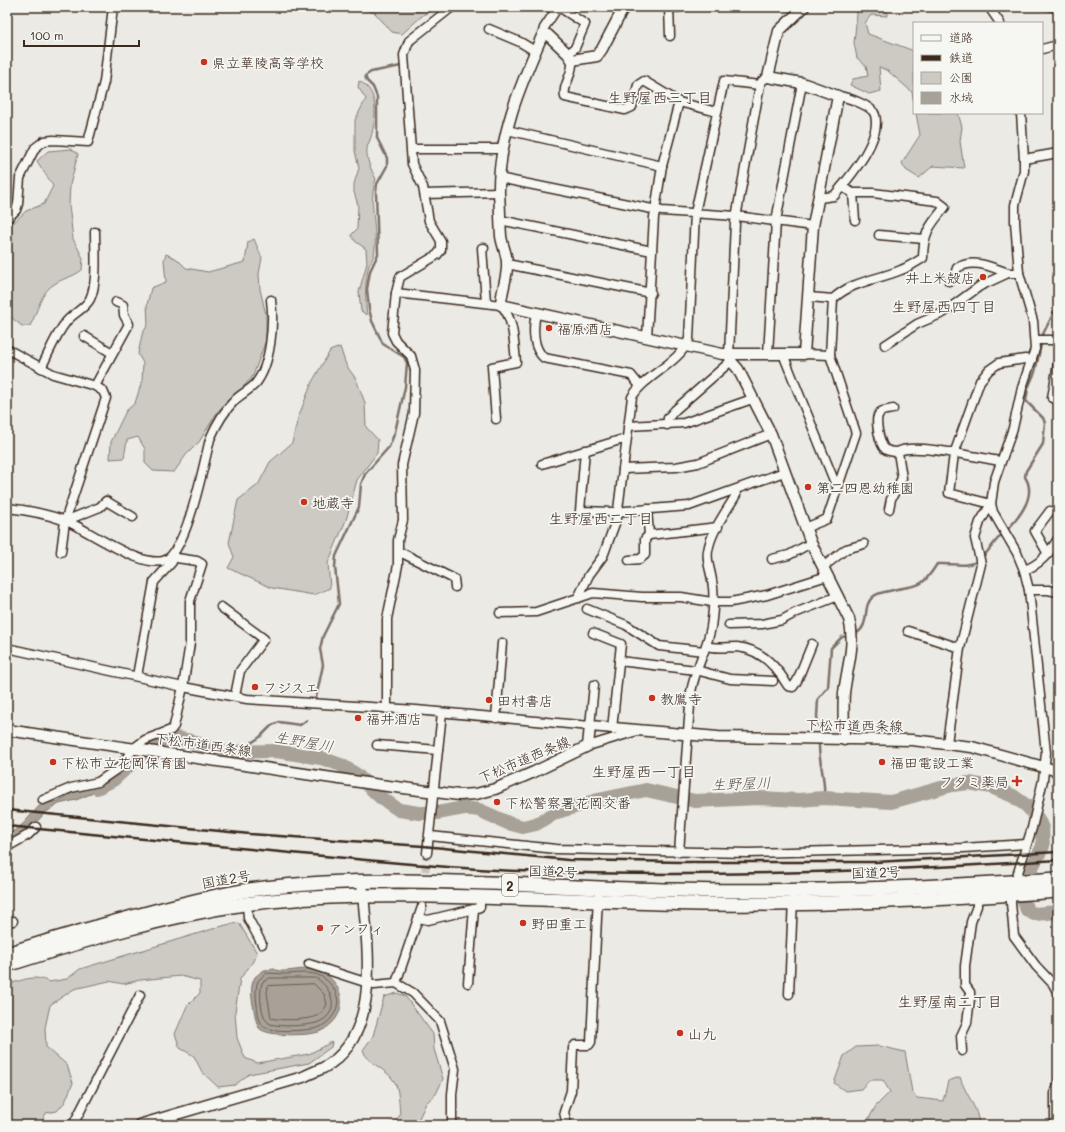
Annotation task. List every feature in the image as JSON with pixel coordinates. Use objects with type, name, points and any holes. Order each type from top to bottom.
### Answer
[{"type":"highway","name":"国道2号","points":[[793,897],[977,896],[1022,888],[1058,879]]},
{"type":"highway","name":"国道2号","points":[[7,954],[121,920],[201,900],[246,891],[296,885],[362,882],[598,894],[662,903],[1022,888],[1058,891]]},
{"type":"highway","name":"国道2号","points":[[7,966],[131,927],[204,910],[247,904],[299,898],[362,895],[477,903],[598,894]]},
{"type":"street","points":[[7,219],[16,210],[18,204],[20,178],[35,148],[44,141],[53,140],[88,142],[104,82],[112,7]]},
{"type":"street","points":[[387,709],[388,619],[399,553],[398,540],[403,520],[404,504],[401,478],[402,465],[414,413],[415,370],[411,356],[392,334],[396,293],[400,277],[433,259],[441,250],[441,241],[427,214],[424,187],[412,164],[407,84],[404,68],[405,47],[416,34],[452,7]]},
{"type":"street","points":[[501,305],[501,296],[507,264],[501,237],[500,220],[499,178],[502,149],[511,111],[544,28],[559,7],[585,24],[570,57],[572,72],[564,91],[565,97],[625,110],[632,107],[638,85],[644,81],[679,102],[717,112]]},
{"type":"street","points":[[542,36],[548,35],[570,57],[597,56],[624,7]]},
{"type":"street","points":[[670,36],[669,7],[681,7]]},
{"type":"street","points":[[804,7],[779,31],[768,77],[762,81],[760,85],[736,216],[730,358],[738,369],[771,434],[811,543],[849,618],[853,631],[853,642],[844,692],[844,740]]},
{"type":"street","points":[[989,7],[999,22]]},
{"type":"street","points":[[489,29],[520,42],[535,51]]},
{"type":"street","points":[[1043,49],[1058,45]]},
{"type":"street","points":[[768,77],[802,83],[866,106],[875,114],[873,138],[862,159],[834,196],[819,198]]},
{"type":"street","points":[[578,598],[589,574],[603,556],[618,511],[632,397],[640,386],[687,345],[689,339],[695,213],[724,82],[760,85]]},
{"type":"street","points":[[768,354],[776,221],[802,83]]},
{"type":"street","points":[[804,354],[814,226],[838,96]]},
{"type":"street","points":[[648,337],[655,210],[662,166],[679,102]]},
{"type":"street","points":[[1021,114],[1024,171],[1015,205],[1015,222],[1020,273],[1033,321],[1035,340],[1032,360],[1022,388],[1013,428],[1000,461],[991,494],[991,504],[993,512],[1017,553],[1024,570],[1029,590],[1046,753],[1046,767],[1035,815],[1026,844],[1022,888],[1014,936],[1036,966],[1056,985],[1058,993]]},
{"type":"street","points":[[507,130],[662,166]]},
{"type":"street","points":[[412,149],[502,149]]},
{"type":"street","points":[[1024,159],[1058,153]]},
{"type":"street","points":[[499,178],[655,210],[736,216],[814,226]]},
{"type":"street","points":[[809,297],[833,299],[850,286],[902,270],[923,258],[924,239],[929,227],[945,207],[937,201],[873,193],[853,193],[842,187]]},
{"type":"street","points":[[425,194],[499,192]]},
{"type":"street","points":[[853,193],[855,220]]},
{"type":"street","points":[[500,220],[652,251]]},
{"type":"street","points":[[41,368],[55,339],[66,321],[86,305],[90,299],[94,277],[95,232]]},
{"type":"street","points":[[879,235],[924,239]]},
{"type":"street","points":[[484,248],[482,248],[486,302]]},
{"type":"street","points":[[949,281],[955,274],[957,268],[974,263],[982,263],[1008,273],[1020,273]]},
{"type":"street","points":[[507,264],[650,293]]},
{"type":"street","points":[[885,345],[917,324],[943,313],[969,292],[1008,273]]},
{"type":"street","points":[[396,293],[486,302],[687,345],[730,358],[768,354],[830,355]]},
{"type":"street","points":[[805,528],[827,519],[856,433],[830,355],[833,299]]},
{"type":"street","points":[[137,676],[154,582],[172,562],[171,557],[183,535],[216,425],[235,400],[256,382],[266,360],[273,328],[271,300]]},
{"type":"street","points":[[96,386],[112,353],[129,324],[124,316],[122,305],[116,302]]},
{"type":"street","points":[[496,419],[492,367],[516,362],[514,339],[507,310],[501,305]]},
{"type":"street","points":[[536,313],[533,330],[539,353],[544,358],[631,375],[640,386]]},
{"type":"street","points":[[84,336],[112,353]]},
{"type":"street","points":[[1035,340],[1058,340]]},
{"type":"street","points":[[7,349],[41,368],[96,386],[103,391],[106,398],[65,520],[61,552]]},
{"type":"street","points":[[785,354],[785,359],[835,483],[838,486]]},
{"type":"street","points":[[667,425],[668,418],[675,410],[730,358]]},
{"type":"street","points":[[991,504],[949,493],[954,454],[980,381],[989,370],[999,363],[1025,359],[1032,360]]},
{"type":"street","points":[[1058,364],[1052,398],[1058,399]]},
{"type":"street","points":[[628,426],[684,423],[752,399]]},
{"type":"street","points":[[893,409],[882,411],[878,414],[877,418],[880,443],[884,449],[898,452],[902,449],[912,448],[1000,461]]},
{"type":"street","points":[[623,470],[676,467],[698,463],[771,434]]},
{"type":"street","points":[[542,464],[585,450],[626,440]]},
{"type":"street","points":[[585,450],[580,511],[618,511],[689,506],[784,472]]},
{"type":"street","points":[[889,509],[891,499],[902,478],[898,452]]},
{"type":"street","points":[[679,852],[691,692],[696,670],[705,648],[711,624],[712,580],[708,551],[718,527],[736,496],[735,490]]},
{"type":"street","points":[[65,520],[100,507],[106,501],[133,517]]},
{"type":"street","points":[[947,743],[960,648],[981,564],[975,538],[980,522],[991,504]]},
{"type":"street","points":[[7,508],[29,511],[65,520],[80,527],[114,548],[135,557],[151,561],[165,560],[171,557],[198,561],[202,564],[190,601],[190,643],[183,687],[174,726],[171,730],[145,740],[120,767],[98,782],[71,788],[43,800]]},
{"type":"street","points":[[648,509],[649,535]]},
{"type":"street","points":[[1048,554],[1035,531],[1050,511]]},
{"type":"street","points":[[629,560],[640,559],[645,555],[645,539],[649,535],[718,527]]},
{"type":"street","points":[[1024,570],[1031,568],[1048,554],[1058,540]]},
{"type":"street","points":[[772,558],[789,555],[811,543]]},
{"type":"street","points":[[500,613],[536,612],[601,592],[628,597],[681,597],[712,602],[731,602],[767,595],[825,572],[846,549],[864,544]]},
{"type":"street","points":[[399,553],[404,554],[454,579],[455,587]]},
{"type":"street","points":[[1029,590],[1048,590],[1058,592]]},
{"type":"street","points":[[730,624],[762,624],[782,620],[795,612],[838,596]]},
{"type":"street","points":[[221,607],[264,639],[240,671],[235,696]]},
{"type":"street","points":[[586,609],[626,625],[659,646],[705,648],[739,647],[770,662],[780,672],[788,686],[793,687],[797,682],[812,644]]},
{"type":"street","points":[[908,631],[960,648]]},
{"type":"street","points":[[593,633],[621,644],[612,729]]},
{"type":"street","points":[[496,718],[502,643]]},
{"type":"street","points":[[7,648],[183,687],[235,696],[348,707],[442,713],[590,726],[594,685]]},
{"type":"street","points":[[619,661],[696,670],[730,679],[773,681]]},
{"type":"street","points":[[427,853],[434,808],[434,792],[442,713]]},
{"type":"street","name":"下松市道西条線","points":[[7,730],[350,781],[434,792],[476,794],[494,789],[534,772],[588,746],[590,726],[687,734],[844,740],[897,740],[947,743],[972,748],[1058,771]]},
{"type":"street","points":[[588,746],[640,730]]},
{"type":"street","points":[[376,745],[438,750]]},
{"type":"street","points":[[7,847],[28,835],[36,826]]},
{"type":"street","points":[[430,836],[556,849],[748,853],[861,851],[1026,844]]},
{"type":"street","points":[[139,1125],[296,1079],[324,1068],[340,1054],[353,1037],[361,1021],[366,1003],[367,983],[362,882]]},
{"type":"street","points":[[567,1125],[564,1112],[571,1092],[573,1048],[575,1045],[589,1045],[591,1042],[598,894]]},
{"type":"street","points":[[962,1051],[961,1036],[967,1023],[970,999],[970,992],[966,984],[965,966],[971,922],[977,906],[977,896]]},
{"type":"street","points":[[789,994],[793,897]]},
{"type":"street","points":[[419,918],[428,920],[477,903],[468,983]]},
{"type":"street","points":[[247,904],[248,918],[262,944]]},
{"type":"street","points":[[396,983],[422,907]]},
{"type":"street","points":[[309,964],[374,985],[396,983],[413,993],[440,1021],[455,1069],[452,1094],[452,1125]]},
{"type":"street","points":[[73,1125],[140,995]]},
{"type":"street","points":[[1055,1125],[1055,1092],[1058,1083]]},
{"type":"green space","points":[[356,7],[408,7],[417,12],[421,7],[438,7],[423,15],[402,34],[392,32],[375,13]]},
{"type":"green space","points":[[856,7],[887,7],[887,16],[871,15],[865,23],[868,34],[913,51],[913,98],[912,92],[888,71],[879,67],[881,91],[869,94],[850,85],[853,79],[868,76],[866,66],[857,58],[854,43],[857,14]]},
{"type":"green space","points":[[359,81],[370,91],[375,106],[371,137],[367,146],[368,161],[376,179],[373,198],[375,245],[374,255],[368,267],[366,281],[367,315],[361,311],[359,292],[367,263],[366,249],[355,241],[351,235],[357,229],[358,205],[354,192],[354,184],[359,168],[355,151],[355,120],[366,99],[358,87]]},
{"type":"green space","points":[[916,114],[958,114],[962,127],[960,141],[964,168],[933,166],[919,178],[906,170],[902,163],[920,135]]},
{"type":"green space","points":[[71,149],[78,154],[70,185],[69,205],[73,239],[83,258],[82,270],[75,275],[60,281],[46,291],[30,326],[22,326],[7,314],[7,229],[26,211],[44,204],[53,186],[37,161],[48,151]]},
{"type":"green space","points":[[254,239],[262,258],[259,274],[260,289],[266,315],[266,340],[253,376],[235,396],[218,411],[199,442],[186,455],[174,472],[153,471],[145,463],[145,449],[138,437],[127,440],[124,458],[110,459],[111,442],[126,411],[135,403],[142,381],[143,363],[138,354],[142,335],[148,324],[147,305],[151,288],[166,282],[164,260],[166,254],[177,259],[186,268],[208,272],[245,262],[248,242]]},
{"type":"green space","points":[[340,347],[346,365],[356,379],[365,403],[366,427],[378,440],[377,453],[357,480],[346,520],[328,563],[330,588],[314,595],[272,588],[228,568],[234,557],[229,543],[238,500],[258,485],[270,462],[292,443],[298,418],[312,382],[330,351]]},
{"type":"green space","points":[[239,923],[257,953],[252,963],[240,979],[235,1012],[237,1038],[245,1058],[257,1063],[309,1054],[332,1042],[331,1047],[309,1063],[249,1074],[235,1085],[218,1087],[202,1072],[194,1056],[180,1048],[175,1034],[187,1006],[200,993],[200,981],[181,976],[140,980],[123,984],[109,981],[74,989],[50,1005],[45,1028],[46,1047],[67,1065],[73,1083],[65,1102],[57,1111],[46,1113],[40,1125],[11,1125],[7,1112],[7,985],[34,978],[39,978],[49,982],[67,979],[80,969],[226,925]]},
{"type":"green space","points":[[397,993],[405,996],[433,1034],[434,1049],[443,1079],[436,1094],[426,1103],[416,1125],[381,1125],[395,1122],[400,1115],[397,1088],[391,1077],[373,1063],[365,1055],[363,1050],[373,1036],[384,997]]},
{"type":"green space","points":[[879,1046],[905,1052],[912,1092],[917,1098],[943,1101],[948,1081],[960,1077],[974,1106],[979,1125],[865,1125],[876,1106],[890,1092],[883,1080],[869,1080],[861,1089],[845,1091],[834,1083],[844,1056],[856,1047]]},
{"type":"water","points":[[113,780],[103,789],[76,800],[59,804],[46,812],[28,831],[7,844],[7,836],[23,824],[40,805],[58,801],[74,792],[95,787]]},
{"type":"water","points":[[274,969],[284,971],[313,969],[326,974],[333,981],[341,997],[341,1004],[339,1012],[329,1026],[316,1033],[299,1035],[270,1033],[259,1028],[252,1002],[253,981],[255,977],[264,970]]},
{"type":"waterway","points":[[453,11],[459,7]]},
{"type":"waterway","points":[[1039,7],[1058,13]]},
{"type":"waterway","points":[[410,47],[417,39]]},
{"type":"waterway","points":[[316,698],[323,665],[320,649],[323,636],[339,604],[335,567],[336,556],[359,507],[361,484],[365,474],[389,447],[395,432],[405,387],[407,363],[404,357],[383,344],[372,321],[367,289],[370,271],[378,254],[377,184],[387,166],[387,158],[377,138],[377,97],[373,87],[367,81],[365,76],[371,72],[401,66]]},
{"type":"waterway","points":[[1058,201],[1056,213],[1055,249],[1058,253]]},
{"type":"waterway","points":[[1042,336],[1058,304]]},
{"type":"waterway","points":[[1008,529],[1026,505],[1029,491],[1025,477],[1026,471],[1043,444],[1045,423],[1043,418],[1026,401],[1028,388],[1035,372],[1041,345]]},
{"type":"waterway","points":[[983,557],[1000,536]]},
{"type":"waterway","points":[[857,633],[864,625],[868,604],[876,595],[921,583],[926,579],[937,564],[963,565],[978,561]]},
{"type":"waterway","points":[[820,733],[817,717],[818,699],[828,687],[831,648],[842,637],[848,636]]},
{"type":"waterway","points":[[238,752],[260,737],[271,726],[279,722],[300,725],[307,720]]},
{"type":"waterway","name":"生野屋川","points":[[97,788],[113,780],[155,742],[172,737],[187,740],[224,752],[276,751],[321,758],[341,765],[357,775],[380,797],[399,810],[419,813],[437,813],[464,808],[479,810],[508,823],[523,827],[536,824],[557,812],[598,800],[646,790],[695,801],[759,798],[799,800],[824,798],[891,802],[952,785],[969,783],[991,787],[1013,796],[1027,806],[1038,819],[1042,828],[1043,846],[1029,873],[1024,902],[1027,910],[1034,914],[1058,912]]},
{"type":"waterway","points":[[819,746],[824,784],[824,798]]},
{"type":"tunnel","points":[[422,907],[427,853]]},
{"type":"railway","points":[[7,810],[250,834],[423,846],[568,860],[682,862],[875,862],[1058,852]]},
{"type":"railway","points":[[7,826],[396,863],[469,869],[518,871],[653,874],[788,873],[923,868],[1058,860]]},
{"type":"place","name":"県立華陵高等学校","points":[[204,62]]},
{"type":"place","name":"井上米殻店","points":[[983,277]]},
{"type":"place","name":"福原酒店","points":[[549,328]]},
{"type":"place","name":"第二四恩幼稚園","points":[[808,487]]},
{"type":"place","name":"地蔵寺","points":[[304,502]]},
{"type":"place","name":"フジスエ","points":[[255,687]]},
{"type":"place","name":"教鷹寺","points":[[652,698]]},
{"type":"place","name":"田村書店","points":[[489,700]]},
{"type":"place","name":"福井酒店","points":[[358,718]]},
{"type":"place","name":"下松市立花岡保育園","points":[[53,762]]},
{"type":"place","name":"福田電設工業","points":[[882,762]]},
{"type":"place","name":"フタミ薬局","points":[[1017,781]]},
{"type":"place","name":"下松警察署花岡交番","points":[[497,802]]},
{"type":"place","name":"野田重工","points":[[523,923]]},
{"type":"place","name":"アンフィ","points":[[320,928]]},
{"type":"place","name":"山九","points":[[680,1033]]},
{"type":"district","name":"生野屋西三丁目","points":[[660,97]]},
{"type":"district","name":"生野屋西四丁目","points":[[944,306]]},
{"type":"district","name":"生野屋西二丁目","points":[[601,518]]},
{"type":"district","name":"生野屋西一丁目","points":[[644,771]]},
{"type":"district","name":"生野屋南二丁目","points":[[950,1001]]}]
